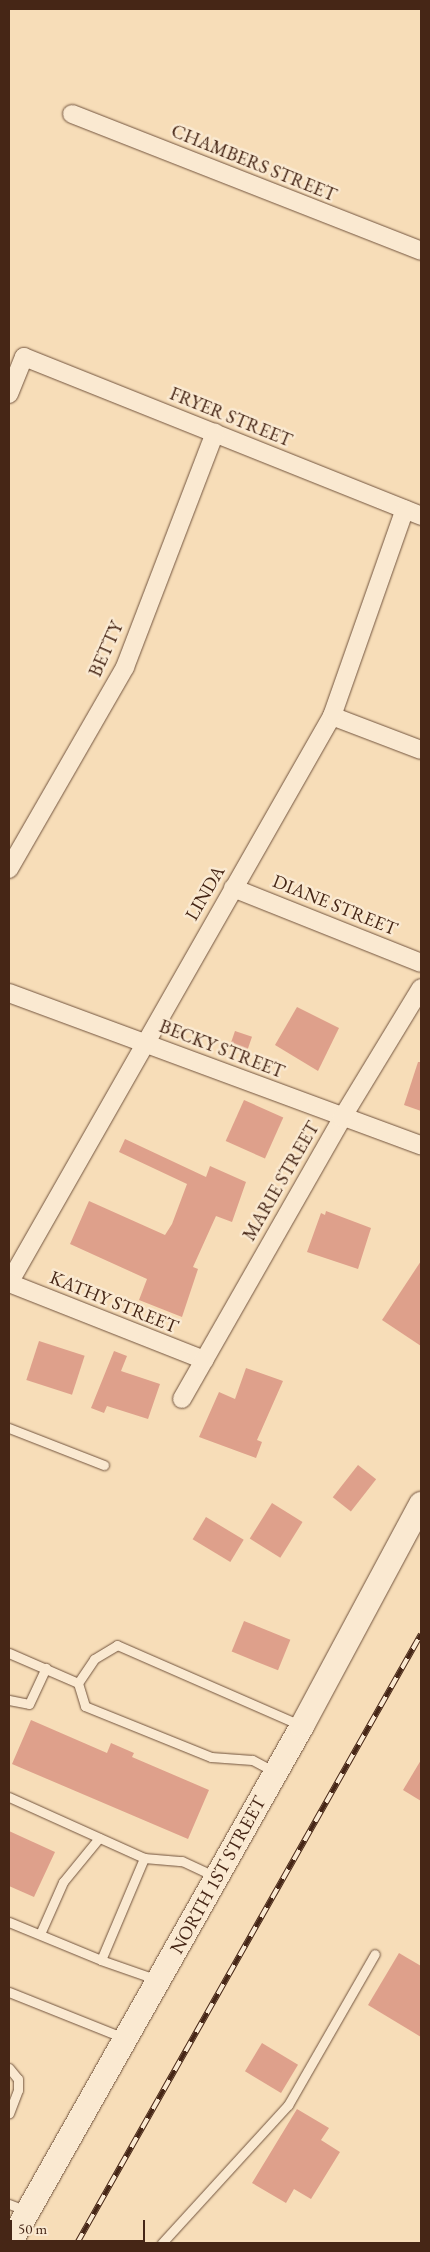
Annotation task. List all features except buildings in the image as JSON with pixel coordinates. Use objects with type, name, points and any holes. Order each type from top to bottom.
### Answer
[{"type":"street","name":"CHAMBERS STREET","points":[[72,114],[421,251]]},
{"type":"street","name":"FRYER STREET","points":[[9,394],[24,357],[421,516]]},
{"type":"street","name":"BETTY","points":[[9,870],[125,667],[215,433]]},
{"type":"street","name":"LINDA","points":[[9,1283],[144,1042],[332,716],[405,509]]},
{"type":"street","points":[[332,716],[421,750]]},
{"type":"street","name":"DIANE STREET","points":[[233,888],[421,962]]},
{"type":"street","name":"MARIE STREET","points":[[182,1399],[342,1118],[421,988]]},
{"type":"street","name":"BECKY STREET","points":[[9,993],[144,1042],[342,1118],[421,1145]]},
{"type":"street","name":"KATHY STREET","points":[[9,1283],[204,1360]]},
{"type":"street","name":"NORTH 1ST STREET","points":[[10,2243],[18,2208],[158,1981],[302,1726],[421,1504]]},
{"type":"lane","points":[[9,1428],[104,1465]]},
{"type":"lane","points":[[78,1683],[94,1659],[117,1646],[302,1726]]},
{"type":"lane","points":[[9,1653],[78,1683],[85,1706],[211,1757],[252,1760],[275,1772]]},
{"type":"lane","points":[[9,1700],[29,1704],[46,1668]]},
{"type":"lane","points":[[9,1797],[144,1858],[182,1861],[216,1878]]},
{"type":"lane","points":[[40,1934],[63,1882],[99,1838]]},
{"type":"lane","points":[[101,1960],[144,1858]]},
{"type":"lane","points":[[9,1922],[158,1981]]},
{"type":"lane","points":[[162,2243],[288,2105],[376,1954]]},
{"type":"lane","points":[[9,1992],[124,2038]]},
{"type":"lane","points":[[9,2068],[18,2079],[18,2090],[9,2113]]},
{"type":"railway","points":[[77,2243],[421,1634]]}]
